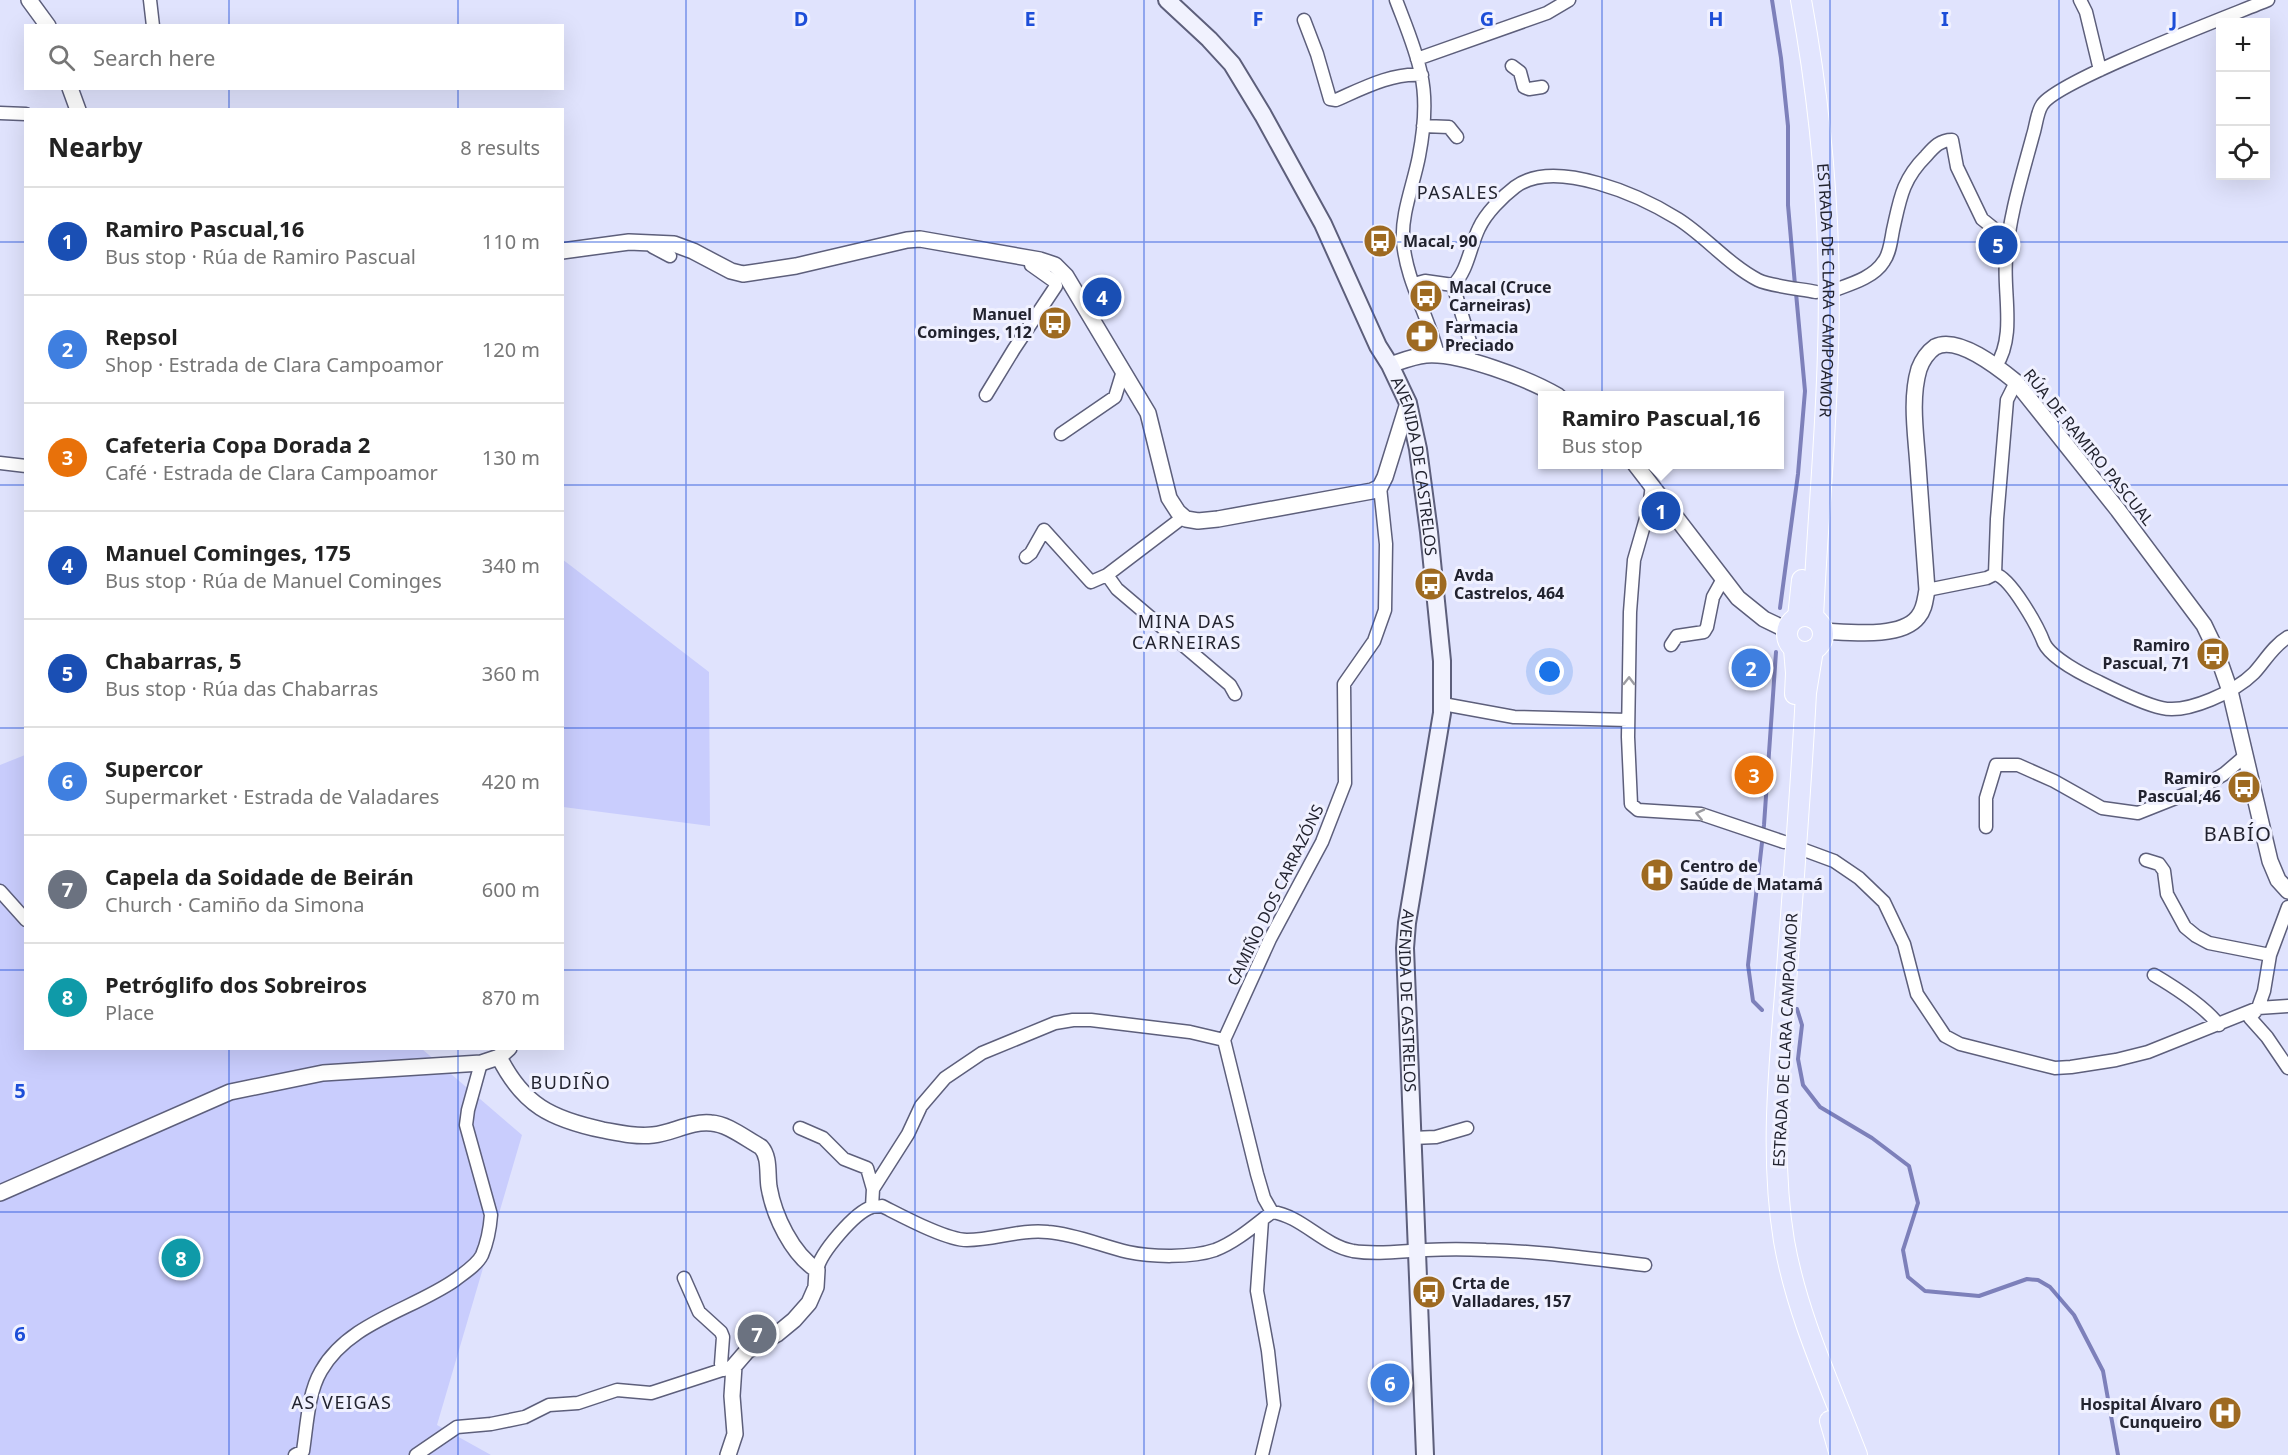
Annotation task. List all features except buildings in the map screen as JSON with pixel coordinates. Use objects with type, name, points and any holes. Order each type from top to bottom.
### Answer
[{"type":"main road","name":"AVENIDA DE CASTRELOS","points":[[1167,0],[1209,39],[1232,64],[1248,88],[1323,224],[1380,349],[1408,403],[1418,449],[1442,661],[1443,704],[1406,935],[1425,1455]]},
{"type":"main road","name":"ESTRADA DE CLARA CAMPOAMOR","points":[[1789,0],[1809,151],[1825,430],[1805,624],[1788,641],[1804,650]]},
{"type":"main road","name":"ESTRADA DE CLARA CAMPOAMOR","points":[[1801,0],[1820,128],[1826,210],[1816,291]]},
{"type":"main road","name":"ESTRADA DE CLARA CAMPOAMOR","points":[[1804,650],[1821,642],[1805,624]]},
{"type":"main road","name":"ESTRADA DE CLARA CAMPOAMOR","points":[[1804,650],[1806,693],[1783,842],[1765,1121],[1766,1187],[1772,1239],[1780,1278],[1793,1322],[1838,1443],[1840,1455]]},
{"type":"main road","name":"ESTRADA DE CLARA CAMPOAMOR","points":[[1783,842],[1781,1052],[1777,1133],[1778,1187],[1784,1239],[1800,1305],[1857,1455]]},
{"type":"street","points":[[29,0],[47,24]]},
{"type":"street","points":[[150,0],[153,24]]},
{"type":"street","points":[[1396,0],[1422,75],[1424,126],[1403,239],[1408,269],[1427,318],[1438,355]]},
{"type":"street","points":[[1417,59],[1547,13],[1569,0]]},
{"type":"street","points":[[2080,0],[2086,12],[2100,70]]},
{"type":"street","points":[[1996,366],[2003,352],[2006,330],[2005,263],[2009,224],[2042,105],[2061,90],[2100,70],[2268,0]]},
{"type":"street","points":[[1304,20],[1330,99],[1336,100],[1374,83],[1411,74],[1422,75]]},
{"type":"street","points":[[1512,66],[1520,72],[1524,87],[1529,89],[1542,87]]},
{"type":"street","points":[[71,90],[78,108]]},
{"type":"street","points":[[0,113],[24,114]]},
{"type":"street","points":[[1424,126],[1449,127],[1457,137]]},
{"type":"street","points":[[1414,284],[1425,281],[1453,285],[1459,280],[1480,226],[1491,210],[1524,181],[1542,176],[1586,181],[1635,196],[1678,219],[1759,280],[1816,291],[1865,277],[1878,270],[1886,260],[1900,195],[1906,181],[1922,159],[1944,140],[1952,140],[1957,166],[1982,219],[2008,240]]},
{"type":"street","points":[[564,252],[629,242],[674,244],[693,251],[731,271],[743,274],[796,266],[907,240],[931,240],[1031,258],[1055,265],[1066,276],[1151,419],[1169,498],[1186,519],[1218,519],[1372,491],[1380,487],[1389,469],[1408,403]]},
{"type":"street","points":[[653,242],[653,248],[670,255]]},
{"type":"street","points":[[986,395],[1014,348],[1056,286],[1055,282],[1031,265],[1031,258]]},
{"type":"street","points":[[1453,285],[1471,345],[1467,361]]},
{"type":"street","name":"RÚA DE RAMIRO PASCUAL","points":[[1638,469],[1738,598],[1752,611],[1779,628],[1805,624],[1876,632],[1901,628],[1918,618],[1923,610],[1927,590],[1915,393],[1920,368],[1935,348],[1951,345],[1974,353],[1996,366],[2016,382],[2055,428],[2190,605],[2216,648],[2230,691],[2270,861],[2278,880],[2288,891]]},
{"type":"street","points":[[1390,365],[1425,355],[1453,357],[1527,380],[1548,391]]},
{"type":"street","points":[[1061,434],[1115,397],[1123,371]]},
{"type":"street","points":[[1995,574],[2007,400],[2016,382]]},
{"type":"street","points":[[0,463],[24,466]]},
{"type":"street","points":[[1652,485],[1649,508],[1634,560],[1630,612],[1629,799],[1633,808],[1701,814],[1834,861],[1859,878],[1884,902],[1904,945],[1917,994],[1946,1036],[1960,1044],[2055,1068],[2071,1067],[2148,1052],[2258,1008],[2288,1006]]},
{"type":"street","name":"CAMIÑO DOS CARRAZÓNS","points":[[1224,1040],[1270,939],[1322,842],[1345,783],[1344,684],[1374,641],[1382,623],[1386,603],[1386,544],[1380,487]]},
{"type":"street","points":[[1026,557],[1031,553],[1044,530],[1091,582],[1107,575],[1182,515]]},
{"type":"street","points":[[1927,590],[1987,578],[1995,574]]},
{"type":"street","points":[[1995,574],[2004,578],[2034,619],[2048,650],[2102,683],[2163,708],[2187,707],[2230,691],[2255,672],[2266,655],[2288,637]]},
{"type":"street","points":[[1107,575],[1117,589],[1230,685],[1235,694]]},
{"type":"street","points":[[1671,645],[1677,636],[1704,632],[1713,597],[1723,579]]},
{"type":"street","points":[[1443,704],[1514,717],[1628,720]]},
{"type":"street","points":[[1986,827],[1986,798],[1996,765],[2018,765],[2054,781],[2102,808],[2138,813],[2201,788],[2224,774],[2245,756]]},
{"type":"street","points":[[2146,860],[2159,864],[2164,871],[2167,894],[2185,927],[2196,936],[2209,943],[2270,955]]},
{"type":"street","points":[[0,891],[24,918]]},
{"type":"street","points":[[2288,907],[2270,955],[2264,991],[2258,1008],[2250,1018],[2267,1036],[2288,1068]]},
{"type":"street","points":[[2154,975],[2210,1014],[2218,1025]]},
{"type":"street","points":[[873,1189],[908,1134],[921,1106],[945,1078],[982,1053],[1055,1023],[1073,1020],[1091,1020],[1190,1032],[1224,1040],[1267,1216],[1257,1290],[1268,1351],[1274,1405],[1262,1455]]},
{"type":"street","points":[[0,1193],[230,1092],[323,1073],[481,1064],[504,1053],[508,1075],[535,1105],[563,1120],[642,1136],[656,1135],[689,1125],[711,1123],[720,1125],[761,1147],[765,1151],[767,1160],[770,1188],[786,1232],[801,1256],[817,1270]]},
{"type":"street","points":[[295,1455],[303,1450],[316,1381],[321,1370],[337,1349],[360,1330],[448,1285],[481,1257],[490,1227],[491,1215],[466,1125],[481,1064]]},
{"type":"street","points":[[800,1128],[823,1138],[844,1159],[867,1168],[873,1189],[872,1207]]},
{"type":"street","points":[[1412,1138],[1436,1137],[1467,1128]]},
{"type":"street","points":[[416,1455],[457,1427],[491,1424],[525,1417],[549,1405],[578,1403],[617,1390],[651,1393],[729,1368],[747,1351],[777,1334],[794,1320],[809,1303],[816,1287],[820,1258],[846,1227],[872,1207],[882,1206],[942,1233],[964,1240],[1035,1230],[1053,1232],[1129,1252],[1154,1255],[1216,1250],[1230,1243],[1267,1216],[1282,1213],[1331,1245],[1373,1253],[1485,1250],[1529,1252],[1646,1264]]},
{"type":"street","points":[[684,1278],[699,1312],[721,1332],[723,1338],[721,1364],[729,1368]]},
{"type":"street","points":[[728,1455],[735,1434],[729,1368]]},
{"type":"shaded area","points":[[564,561],[709,672],[710,826],[564,807]]},
{"type":"shaded area","points":[[24,755],[24,1050],[423,1050],[522,1135],[437,1425],[491,1455],[0,1455],[0,765]]},
{"type":"waterway","points":[[1772,0],[1788,126],[1788,205],[1795,285]]},
{"type":"waterway","points":[[1780,608],[1798,474],[1805,391],[1796,293]]},
{"type":"waterway","points":[[1762,1010],[1753,1001],[1748,965],[1764,825],[1776,652]]},
{"type":"waterway","points":[[1797,1009],[1802,1025],[1798,1059],[1803,1085],[1820,1107],[1872,1138],[1909,1166],[1918,1203],[1903,1250],[1908,1277],[1925,1291],[1979,1296],[2027,1279],[2038,1280],[2050,1287],[2074,1315],[2103,1371],[2118,1455]]},
{"type":"place","name":"Macal, 90","points":[[1380,241]]},
{"type":"place","name":"Chabarras, 5","points":[[1998,245]]},
{"type":"place","name":"Macal (Cruce Carneiras)","points":[[1426,296]]},
{"type":"place","name":"Manuel Cominges, 175","points":[[1102,297]]},
{"type":"place","name":"Manuel Cominges, 112","points":[[1055,323]]},
{"type":"place","name":"Farmacia Preciado","points":[[1422,336]]},
{"type":"place","name":"Ramiro Pascual,16","points":[[1661,511]]},
{"type":"place","name":"Avda Castrelos, 464","points":[[1431,584]]},
{"type":"place","name":"Ramiro Pascual, 71","points":[[2213,654]]},
{"type":"place","name":"Repsol","points":[[1751,668]]},
{"type":"place","name":"Cafeteria Copa Dorada 2","points":[[1754,775]]},
{"type":"place","name":"Ramiro Pascual,46","points":[[2244,787]]},
{"type":"place","name":"Centro de Saúde de Matamá","points":[[1657,875]]},
{"type":"place","name":"Petróglifo dos Sobreiros","points":[[181,1258]]},
{"type":"place","name":"Crta de Valladares, 157","points":[[1429,1292]]},
{"type":"place","name":"Capela da Soidade de Beirán","points":[[757,1334]]},
{"type":"place","name":"Supercor","points":[[1390,1383]]},
{"type":"place","name":"Hospital Álvaro Cunqueiro","points":[[2225,1413]]},
{"type":"district","name":"PASALES","points":[[1458,193]]},
{"type":"district","name":"MINA DAS CARNEIRAS","points":[[1187,632]]},
{"type":"district","name":"BABÍO","points":[[2238,834]]},
{"type":"district","name":"BUDIÑO","points":[[571,1083]]},
{"type":"district","name":"AS VEIGAS","points":[[342,1403]]}]
